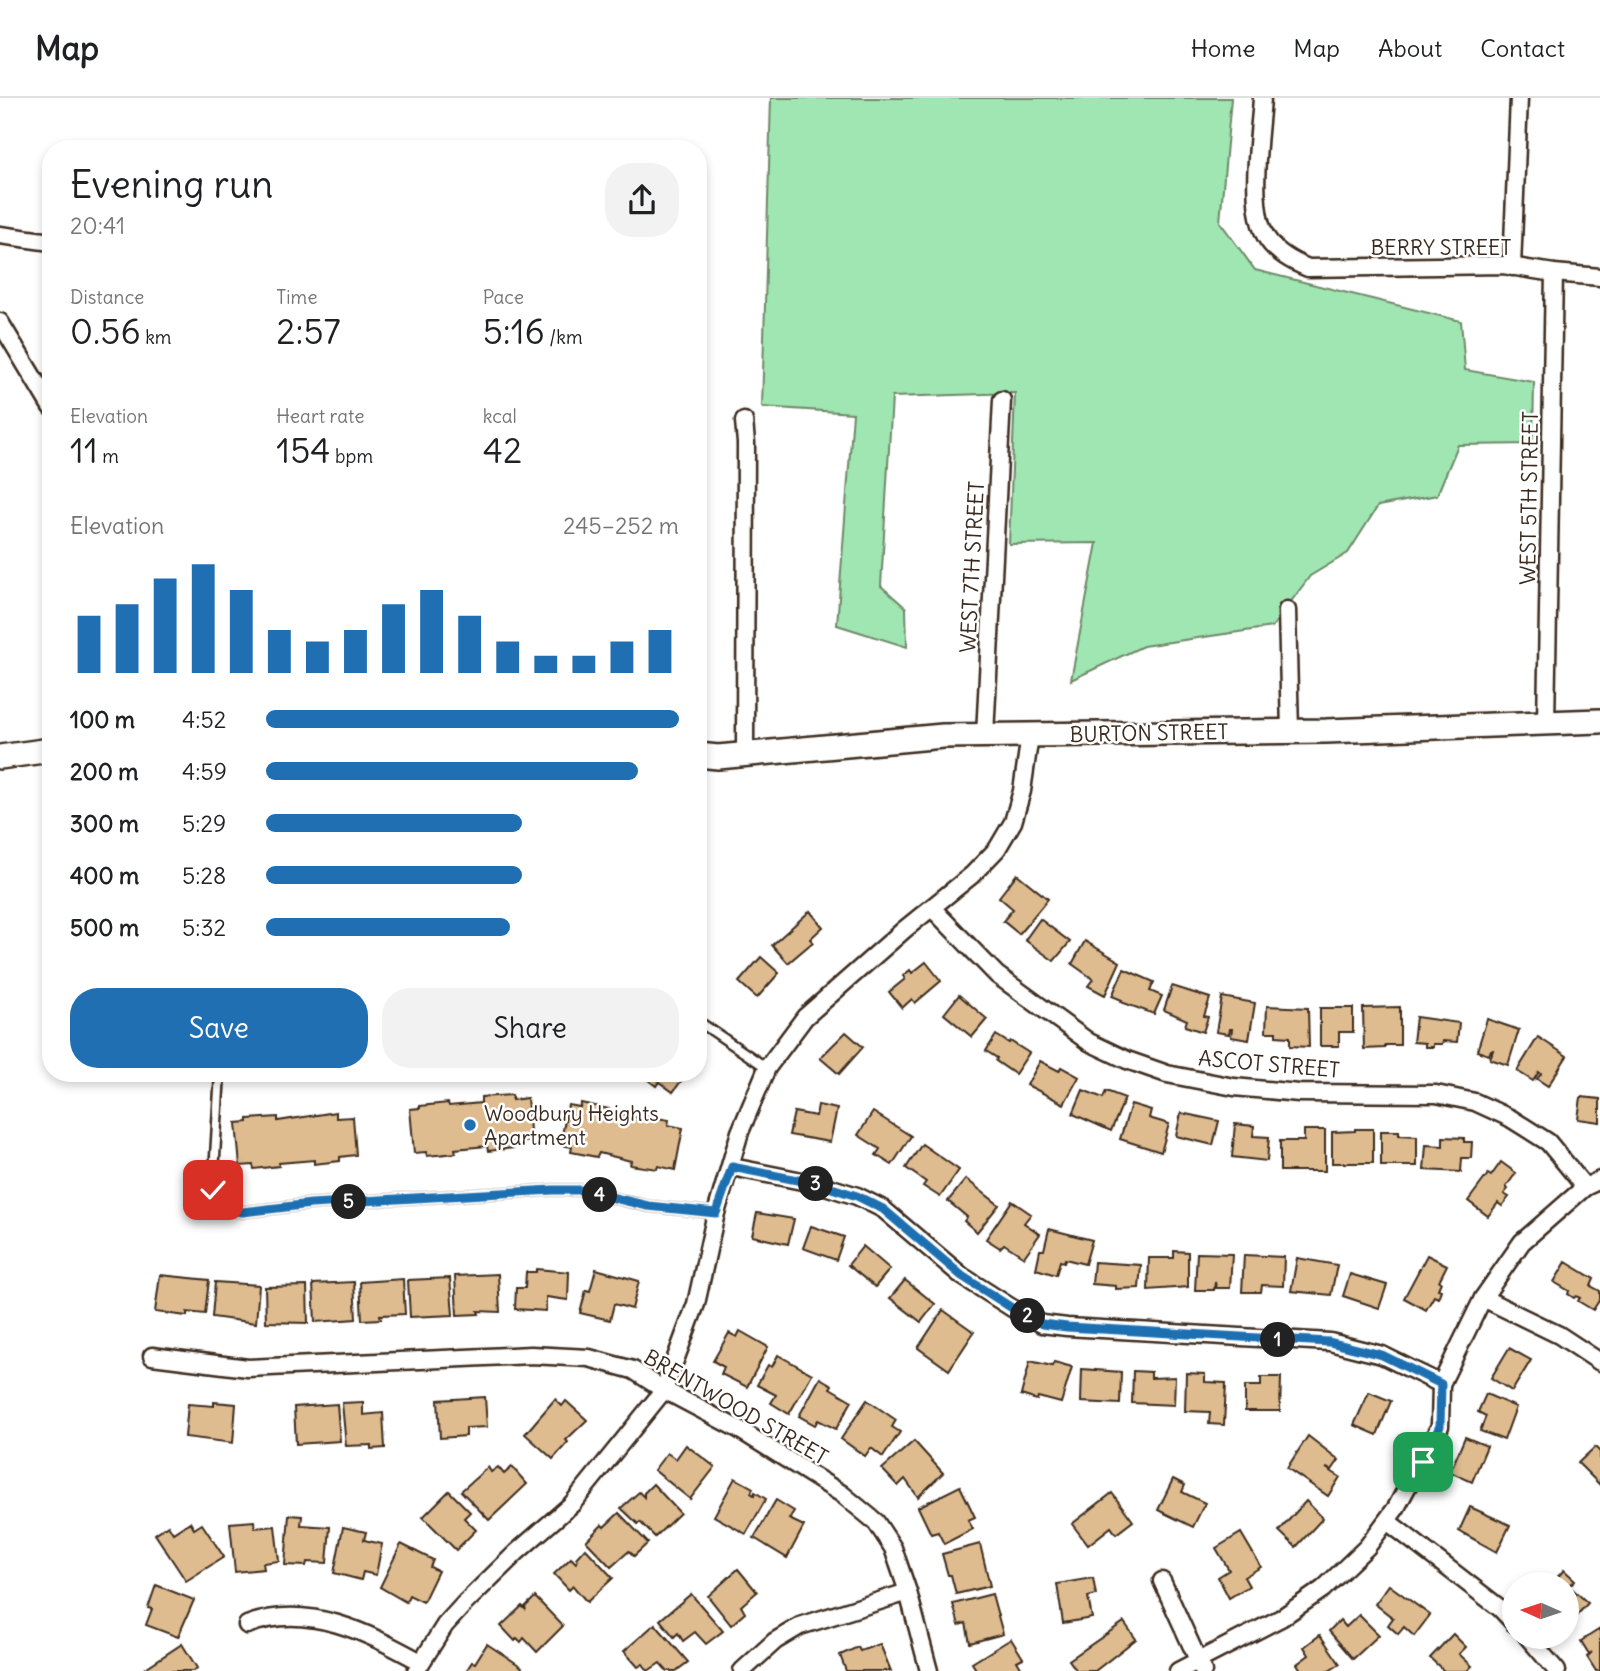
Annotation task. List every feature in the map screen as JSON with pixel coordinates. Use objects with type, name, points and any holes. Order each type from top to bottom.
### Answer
[{"type":"street","name":"BERRY STREET","points":[[1262,98],[1256,200],[1261,224],[1268,240],[1292,262],[1308,268],[1512,267],[1600,277]]},
{"type":"street","points":[[1512,267],[1519,98]]},
{"type":"street","points":[[0,236],[42,241]]},
{"type":"street","name":"WEST 5TH STREET","points":[[1546,723],[1554,273]]},
{"type":"street","points":[[0,322],[42,392]]},
{"type":"street","name":"WEST 7TH STREET","points":[[985,735],[1002,400]]},
{"type":"street","points":[[744,421],[745,755]]},
{"type":"street","points":[[1287,610],[1290,732]]},
{"type":"street","name":"BURTON STREET","points":[[707,756],[745,755],[943,736],[1290,732],[1600,721]]},
{"type":"street","points":[[247,1625],[278,1616],[315,1619],[354,1628],[418,1666],[445,1625],[464,1603],[572,1504],[664,1390],[696,1304],[716,1213],[732,1167],[740,1132],[767,1068],[805,1017],[905,929],[972,875],[997,849],[1022,791],[1030,735]]},
{"type":"street","points":[[0,757],[42,751]]},
{"type":"street","name":"ASCOT STREET","points":[[932,908],[997,975],[1089,1042],[1128,1060],[1167,1074],[1234,1087],[1298,1093],[1436,1094],[1475,1102],[1510,1118],[1548,1142],[1593,1184]]},
{"type":"street","points":[[732,1167],[822,1185],[857,1196],[883,1209],[962,1276],[1042,1324],[1329,1342],[1382,1355],[1441,1384]]},
{"type":"street","points":[[1178,1671],[1201,1666],[1280,1618],[1322,1589],[1367,1548],[1423,1462],[1440,1426],[1441,1384],[1483,1298],[1522,1242],[1593,1184]]},
{"type":"street","points":[[1483,1298],[1559,1335],[1600,1362]]},
{"type":"street","name":"BRENTWOOD STREET","points":[[152,1356],[247,1368],[531,1354],[589,1358],[634,1370],[664,1390],[740,1430],[850,1501],[876,1522],[893,1548],[929,1671]]},
{"type":"street","points":[[1387,1521],[1502,1610]]},
{"type":"street","points":[[1162,1581],[1201,1666]]},
{"type":"street","points":[[742,1671],[775,1641],[800,1626],[908,1592]]},
{"type":"street","points":[[1538,1649],[1557,1671]]},
{"type":"lane","points":[[707,1027],[767,1068]]},
{"type":"lane","points":[[219,1082],[213,1190],[219,1203],[228,1210],[243,1212],[311,1204],[581,1190],[648,1206],[716,1213]]},
{"type":"green space","points":[[771,98],[1231,98],[1220,222],[1255,270],[1461,321],[1465,370],[1534,382],[1533,444],[1458,445],[1437,495],[1378,506],[1348,553],[1310,576],[1272,627],[1143,646],[1071,680],[1097,543],[1009,544],[1015,393],[892,397],[881,586],[906,608],[907,647],[837,625],[853,413],[762,407]]},
{"type":"building","points":[[1017,874],[1048,899],[1019,934],[1003,921],[1013,909],[999,897]]},
{"type":"building","points":[[810,911],[823,927],[810,939],[813,942],[788,963],[772,945]]},
{"type":"building","points":[[1040,919],[1070,942],[1054,961],[1025,940]]},
{"type":"building","points":[[1085,941],[1120,962],[1105,995],[1088,986],[1093,979],[1072,964]]},
{"type":"building","points":[[761,957],[779,973],[757,998],[739,982]]},
{"type":"building","points":[[926,962],[941,981],[915,1003],[912,999],[902,1008],[889,992],[905,979],[903,976],[910,970],[912,973]]},
{"type":"building","points":[[1124,969],[1154,982],[1150,991],[1162,996],[1154,1014],[1112,996]]},
{"type":"building","points":[[1172,986],[1210,998],[1204,1016],[1208,1017],[1203,1032],[1185,1026],[1187,1020],[1164,1010]]},
{"type":"building","points":[[959,995],[987,1019],[972,1037],[944,1014]]},
{"type":"building","points":[[1222,997],[1255,1003],[1249,1040],[1231,1037],[1232,1029],[1229,1034],[1216,1032]]},
{"type":"building","points":[[1267,1006],[1308,1008],[1309,1047],[1290,1046],[1290,1037],[1266,1032]]},
{"type":"building","points":[[1400,1007],[1400,1045],[1364,1049],[1363,1008]]},
{"type":"building","points":[[1320,1008],[1353,1008],[1353,1032],[1339,1032],[1339,1046],[1320,1046]]},
{"type":"building","points":[[1416,1017],[1459,1023],[1457,1042],[1443,1041],[1442,1044],[1433,1044],[1433,1047],[1425,1047],[1425,1043],[1413,1042]]},
{"type":"building","points":[[1487,1019],[1519,1030],[1508,1065],[1490,1059],[1493,1050],[1489,1055],[1477,1051]]},
{"type":"building","points":[[846,1032],[863,1047],[839,1074],[820,1058]]},
{"type":"building","points":[[996,1035],[1029,1053],[1015,1074],[986,1051]]},
{"type":"building","points":[[1538,1037],[1567,1056],[1548,1086],[1537,1079],[1541,1074],[1539,1072],[1533,1081],[1517,1071]]},
{"type":"building","points":[[1040,1061],[1059,1071],[1061,1067],[1079,1077],[1064,1104],[1027,1085]]},
{"type":"building","points":[[659,1082],[680,1082],[673,1092]]},
{"type":"building","points":[[1083,1090],[1103,1098],[1106,1091],[1125,1098],[1111,1131],[1073,1114]]},
{"type":"building","name":"Woodbury Heights Apartment","points":[[512,1095],[512,1100],[527,1098],[531,1141],[514,1143],[514,1148],[488,1151],[487,1146],[455,1149],[456,1153],[427,1156],[426,1152],[414,1153],[410,1109],[448,1103],[449,1106],[481,1103],[481,1097]]},
{"type":"building","points":[[1581,1097],[1600,1099],[1600,1122],[1578,1119]]},
{"type":"building","name":"Woodbury Heights Apartment","points":[[581,1103],[639,1118],[640,1115],[669,1120],[668,1125],[683,1128],[675,1170],[630,1165],[631,1161],[599,1153],[597,1157],[571,1152],[572,1147],[560,1145],[568,1105],[580,1107]]},
{"type":"building","points":[[1131,1104],[1151,1110],[1149,1118],[1169,1124],[1161,1152],[1120,1139]]},
{"type":"building","points":[[818,1105],[837,1109],[830,1142],[789,1135],[794,1112],[816,1116]]},
{"type":"building","points":[[336,1112],[336,1118],[353,1117],[356,1155],[340,1157],[340,1161],[314,1164],[314,1160],[279,1163],[279,1166],[254,1169],[253,1165],[240,1166],[236,1123],[248,1122],[248,1119],[278,1117],[278,1121]]},
{"type":"building","points":[[873,1112],[911,1136],[892,1165],[876,1155],[880,1149],[858,1135]]},
{"type":"building","points":[[1181,1113],[1219,1121],[1213,1145],[1176,1136]]},
{"type":"building","points":[[1235,1124],[1254,1126],[1253,1136],[1269,1137],[1267,1161],[1232,1157]]},
{"type":"building","points":[[1373,1129],[1373,1163],[1332,1163],[1332,1132]]},
{"type":"building","points":[[1304,1130],[1325,1130],[1325,1171],[1280,1171],[1280,1141],[1304,1141]]},
{"type":"building","points":[[1381,1131],[1399,1131],[1399,1135],[1417,1136],[1417,1166],[1381,1166]]},
{"type":"building","points":[[1443,1137],[1464,1138],[1464,1142],[1472,1142],[1471,1158],[1462,1158],[1461,1172],[1424,1170],[1426,1145],[1443,1146]]},
{"type":"building","points":[[922,1144],[959,1170],[940,1197],[923,1186],[926,1182],[906,1168]]},
{"type":"building","points":[[1501,1162],[1516,1173],[1506,1187],[1508,1189],[1504,1194],[1509,1197],[1502,1206],[1498,1203],[1488,1216],[1468,1201],[1488,1174],[1491,1176]]},
{"type":"building","points":[[966,1179],[999,1205],[977,1232],[964,1221],[967,1217],[948,1201]]},
{"type":"building","points":[[1012,1201],[1031,1214],[1024,1223],[1040,1234],[1024,1257],[1004,1244],[1000,1248],[986,1239]]},
{"type":"building","points":[[757,1213],[794,1219],[788,1244],[752,1236]]},
{"type":"building","points":[[811,1226],[844,1237],[836,1260],[803,1248]]},
{"type":"building","points":[[1049,1229],[1092,1240],[1085,1264],[1065,1259],[1064,1262],[1060,1261],[1056,1275],[1036,1269]]},
{"type":"building","points":[[863,1246],[890,1269],[875,1287],[848,1265]]},
{"type":"building","points":[[1174,1251],[1188,1252],[1188,1287],[1148,1290],[1149,1258],[1174,1258]]},
{"type":"building","points":[[1197,1253],[1232,1254],[1230,1288],[1216,1288],[1215,1282],[1214,1290],[1195,1290]]},
{"type":"building","points":[[1244,1255],[1284,1257],[1283,1286],[1262,1285],[1261,1292],[1242,1292]]},
{"type":"building","points":[[1427,1255],[1447,1265],[1439,1281],[1441,1282],[1438,1289],[1441,1290],[1438,1298],[1434,1296],[1426,1310],[1404,1298]]},
{"type":"building","points":[[1297,1258],[1337,1265],[1331,1295],[1291,1291]]},
{"type":"building","points":[[1094,1262],[1141,1265],[1139,1288],[1116,1289],[1116,1286],[1092,1284]]},
{"type":"building","points":[[1566,1262],[1594,1279],[1591,1286],[1600,1291],[1600,1299],[1593,1310],[1578,1301],[1580,1298],[1574,1298],[1568,1294],[1569,1291],[1554,1282]]},
{"type":"building","points":[[536,1269],[569,1272],[568,1300],[546,1297],[546,1311],[515,1309],[516,1288],[525,1288],[526,1272],[536,1272]]},
{"type":"building","points":[[596,1269],[639,1281],[632,1309],[614,1304],[610,1320],[580,1313],[586,1290],[590,1291]]},
{"type":"building","points":[[498,1274],[500,1312],[478,1311],[479,1314],[457,1315],[455,1276]]},
{"type":"building","points":[[1350,1274],[1387,1285],[1379,1308],[1343,1296]]},
{"type":"building","points":[[160,1275],[209,1280],[205,1314],[187,1312],[187,1316],[155,1312]]},
{"type":"building","points":[[450,1278],[453,1315],[410,1317],[408,1280]]},
{"type":"building","points":[[403,1279],[405,1314],[380,1315],[381,1319],[362,1320],[360,1282]]},
{"type":"building","points":[[905,1280],[935,1304],[921,1322],[890,1298]]},
{"type":"building","points":[[215,1282],[259,1285],[256,1323],[212,1317]]},
{"type":"building","points":[[354,1282],[356,1319],[315,1322],[313,1284]]},
{"type":"building","points":[[307,1286],[308,1323],[266,1322],[265,1287]]},
{"type":"building","points":[[943,1310],[974,1332],[949,1370],[918,1348]]},
{"type":"building","points":[[740,1331],[768,1347],[747,1387],[721,1374],[724,1367],[713,1361],[729,1333],[737,1337]]},
{"type":"building","points":[[1509,1348],[1531,1360],[1512,1391],[1491,1378]]},
{"type":"building","points":[[778,1355],[812,1374],[789,1414],[771,1403],[776,1395],[757,1385],[768,1365],[772,1367]]},
{"type":"building","points":[[1030,1361],[1052,1366],[1054,1362],[1072,1367],[1061,1403],[1021,1395]]},
{"type":"building","points":[[1082,1369],[1121,1372],[1120,1404],[1081,1402]]},
{"type":"building","points":[[1133,1371],[1151,1372],[1151,1378],[1175,1377],[1174,1405],[1132,1403]]},
{"type":"building","points":[[1186,1373],[1205,1374],[1205,1382],[1226,1383],[1224,1425],[1209,1424],[1210,1412],[1185,1411]]},
{"type":"building","points":[[1261,1377],[1281,1377],[1280,1411],[1245,1411],[1245,1386],[1261,1386]]},
{"type":"building","points":[[820,1378],[832,1385],[830,1388],[852,1401],[836,1429],[818,1420],[815,1425],[799,1416]]},
{"type":"building","points":[[1369,1392],[1391,1401],[1377,1435],[1354,1425]]},
{"type":"building","points":[[1486,1394],[1516,1407],[1504,1440],[1480,1431],[1486,1416],[1478,1412]]},
{"type":"building","points":[[485,1397],[487,1427],[466,1428],[466,1436],[440,1438],[438,1400]]},
{"type":"building","points":[[555,1399],[562,1406],[566,1401],[587,1420],[566,1440],[568,1442],[553,1459],[525,1434]]},
{"type":"building","points":[[867,1400],[896,1420],[892,1427],[900,1432],[883,1457],[871,1448],[865,1456],[841,1439]]},
{"type":"building","points":[[214,1402],[236,1404],[233,1443],[185,1437],[188,1404],[214,1406]]},
{"type":"building","points":[[363,1402],[363,1415],[383,1413],[385,1448],[371,1449],[371,1445],[346,1446],[342,1403]]},
{"type":"building","points":[[337,1404],[340,1441],[296,1444],[294,1407]]},
{"type":"building","points":[[1308,1436],[1339,1460],[1332,1470],[1326,1468],[1340,1477],[1328,1496],[1287,1468]]},
{"type":"building","points":[[1465,1437],[1487,1446],[1472,1482],[1450,1472]]},
{"type":"building","points":[[914,1441],[943,1473],[918,1497],[905,1479],[898,1486],[882,1469]]},
{"type":"building","points":[[686,1445],[715,1467],[690,1499],[654,1470],[667,1453],[676,1459]]},
{"type":"building","points":[[1595,1447],[1600,1452],[1600,1485],[1578,1463]]},
{"type":"building","points":[[488,1467],[491,1472],[498,1467],[504,1474],[512,1467],[527,1484],[489,1520],[461,1491]]},
{"type":"building","points":[[735,1478],[753,1488],[751,1493],[754,1495],[755,1492],[766,1499],[746,1534],[714,1516]]},
{"type":"building","points":[[1173,1479],[1185,1485],[1182,1492],[1205,1503],[1193,1527],[1158,1510]]},
{"type":"building","points":[[653,1484],[680,1513],[655,1537],[621,1508],[639,1492],[644,1497],[644,1493]]},
{"type":"building","points":[[960,1486],[975,1517],[968,1520],[973,1529],[944,1544],[938,1532],[931,1534],[918,1507]]},
{"type":"building","points":[[449,1491],[470,1512],[464,1518],[476,1530],[456,1550],[423,1517]]},
{"type":"building","points":[[1112,1493],[1133,1521],[1116,1534],[1111,1527],[1088,1545],[1072,1524]]},
{"type":"building","points":[[776,1500],[794,1511],[789,1519],[804,1526],[787,1558],[754,1538]]},
{"type":"building","points":[[1306,1501],[1323,1518],[1296,1547],[1279,1531]]},
{"type":"building","points":[[1470,1507],[1510,1525],[1497,1552],[1459,1531]]},
{"type":"building","points":[[619,1513],[648,1543],[634,1556],[629,1551],[611,1567],[586,1541]]},
{"type":"building","points":[[289,1515],[302,1516],[301,1525],[330,1527],[327,1563],[285,1565]]},
{"type":"building","points":[[254,1521],[255,1528],[275,1526],[279,1561],[263,1563],[264,1569],[235,1572],[230,1523]]},
{"type":"building","points":[[190,1522],[194,1529],[202,1524],[224,1557],[186,1581],[155,1534],[168,1525],[173,1533]]},
{"type":"building","points":[[343,1527],[366,1532],[364,1540],[382,1544],[376,1575],[363,1572],[361,1580],[334,1573]]},
{"type":"building","points":[[1241,1533],[1261,1567],[1244,1577],[1249,1586],[1229,1598],[1218,1577],[1229,1570],[1216,1548]]},
{"type":"building","points":[[401,1544],[433,1560],[430,1567],[438,1571],[423,1602],[409,1595],[406,1602],[380,1587]]},
{"type":"building","points":[[980,1544],[990,1586],[956,1594],[942,1554]]},
{"type":"building","points":[[585,1548],[613,1578],[587,1602],[573,1586],[569,1590],[554,1574],[571,1558],[576,1563],[576,1558]]},
{"type":"building","points":[[738,1569],[757,1592],[741,1606],[745,1613],[731,1625],[708,1596]]},
{"type":"building","points":[[1093,1578],[1096,1595],[1088,1597],[1092,1618],[1063,1623],[1057,1584]]},
{"type":"building","points":[[156,1585],[194,1600],[178,1637],[146,1625],[152,1609],[148,1608]]},
{"type":"building","points":[[1389,1585],[1430,1615],[1414,1636],[1404,1627],[1398,1634],[1388,1625],[1393,1618],[1375,1604]]},
{"type":"building","points":[[691,1594],[723,1631],[706,1644],[695,1632],[683,1641],[678,1633],[674,1637],[660,1620]]},
{"type":"building","points":[[992,1594],[1003,1634],[970,1643],[966,1623],[959,1625],[953,1604]]},
{"type":"building","points":[[1579,1595],[1588,1603],[1579,1613]]},
{"type":"building","points":[[535,1597],[563,1626],[537,1652],[524,1638],[521,1642],[517,1638],[515,1641],[501,1626],[522,1606],[526,1610],[525,1607]]},
{"type":"building","points":[[1359,1615],[1379,1635],[1353,1659],[1329,1631],[1340,1620],[1346,1627]]},
{"type":"building","points":[[1124,1622],[1136,1639],[1095,1671],[1077,1671],[1069,1660]]},
{"type":"building","points":[[655,1624],[688,1662],[676,1671],[667,1671],[660,1663],[648,1671],[643,1664],[638,1667],[624,1651]]},
{"type":"building","points":[[1600,1629],[1600,1671],[1596,1671],[1587,1657],[1592,1652],[1589,1654],[1581,1641]]},
{"type":"building","points":[[1453,1634],[1466,1647],[1459,1654],[1472,1666],[1467,1671],[1444,1671],[1430,1658]]},
{"type":"building","points":[[1320,1635],[1340,1664],[1329,1671],[1302,1671],[1297,1664],[1309,1655],[1304,1647]]},
{"type":"building","points":[[1011,1639],[1023,1658],[1017,1661],[1023,1671],[977,1671],[972,1663]]},
{"type":"building","points":[[182,1644],[197,1668],[194,1671],[141,1671]]},
{"type":"building","points":[[487,1644],[522,1667],[520,1671],[466,1671],[472,1662],[475,1663]]},
{"type":"building","points":[[880,1644],[891,1671],[846,1671],[840,1655],[858,1647],[860,1651]]},
{"type":"place","name":"Woodbury Heights Apartment","points":[[470,1125]]},
{"type":"route","points":[[213,1190],[219,1203],[228,1210],[243,1212],[311,1204],[581,1190],[648,1206],[716,1213],[732,1167],[822,1185],[857,1196],[883,1209],[962,1276],[1042,1324],[1329,1342],[1382,1355],[1441,1384],[1440,1426],[1423,1462]]}]
